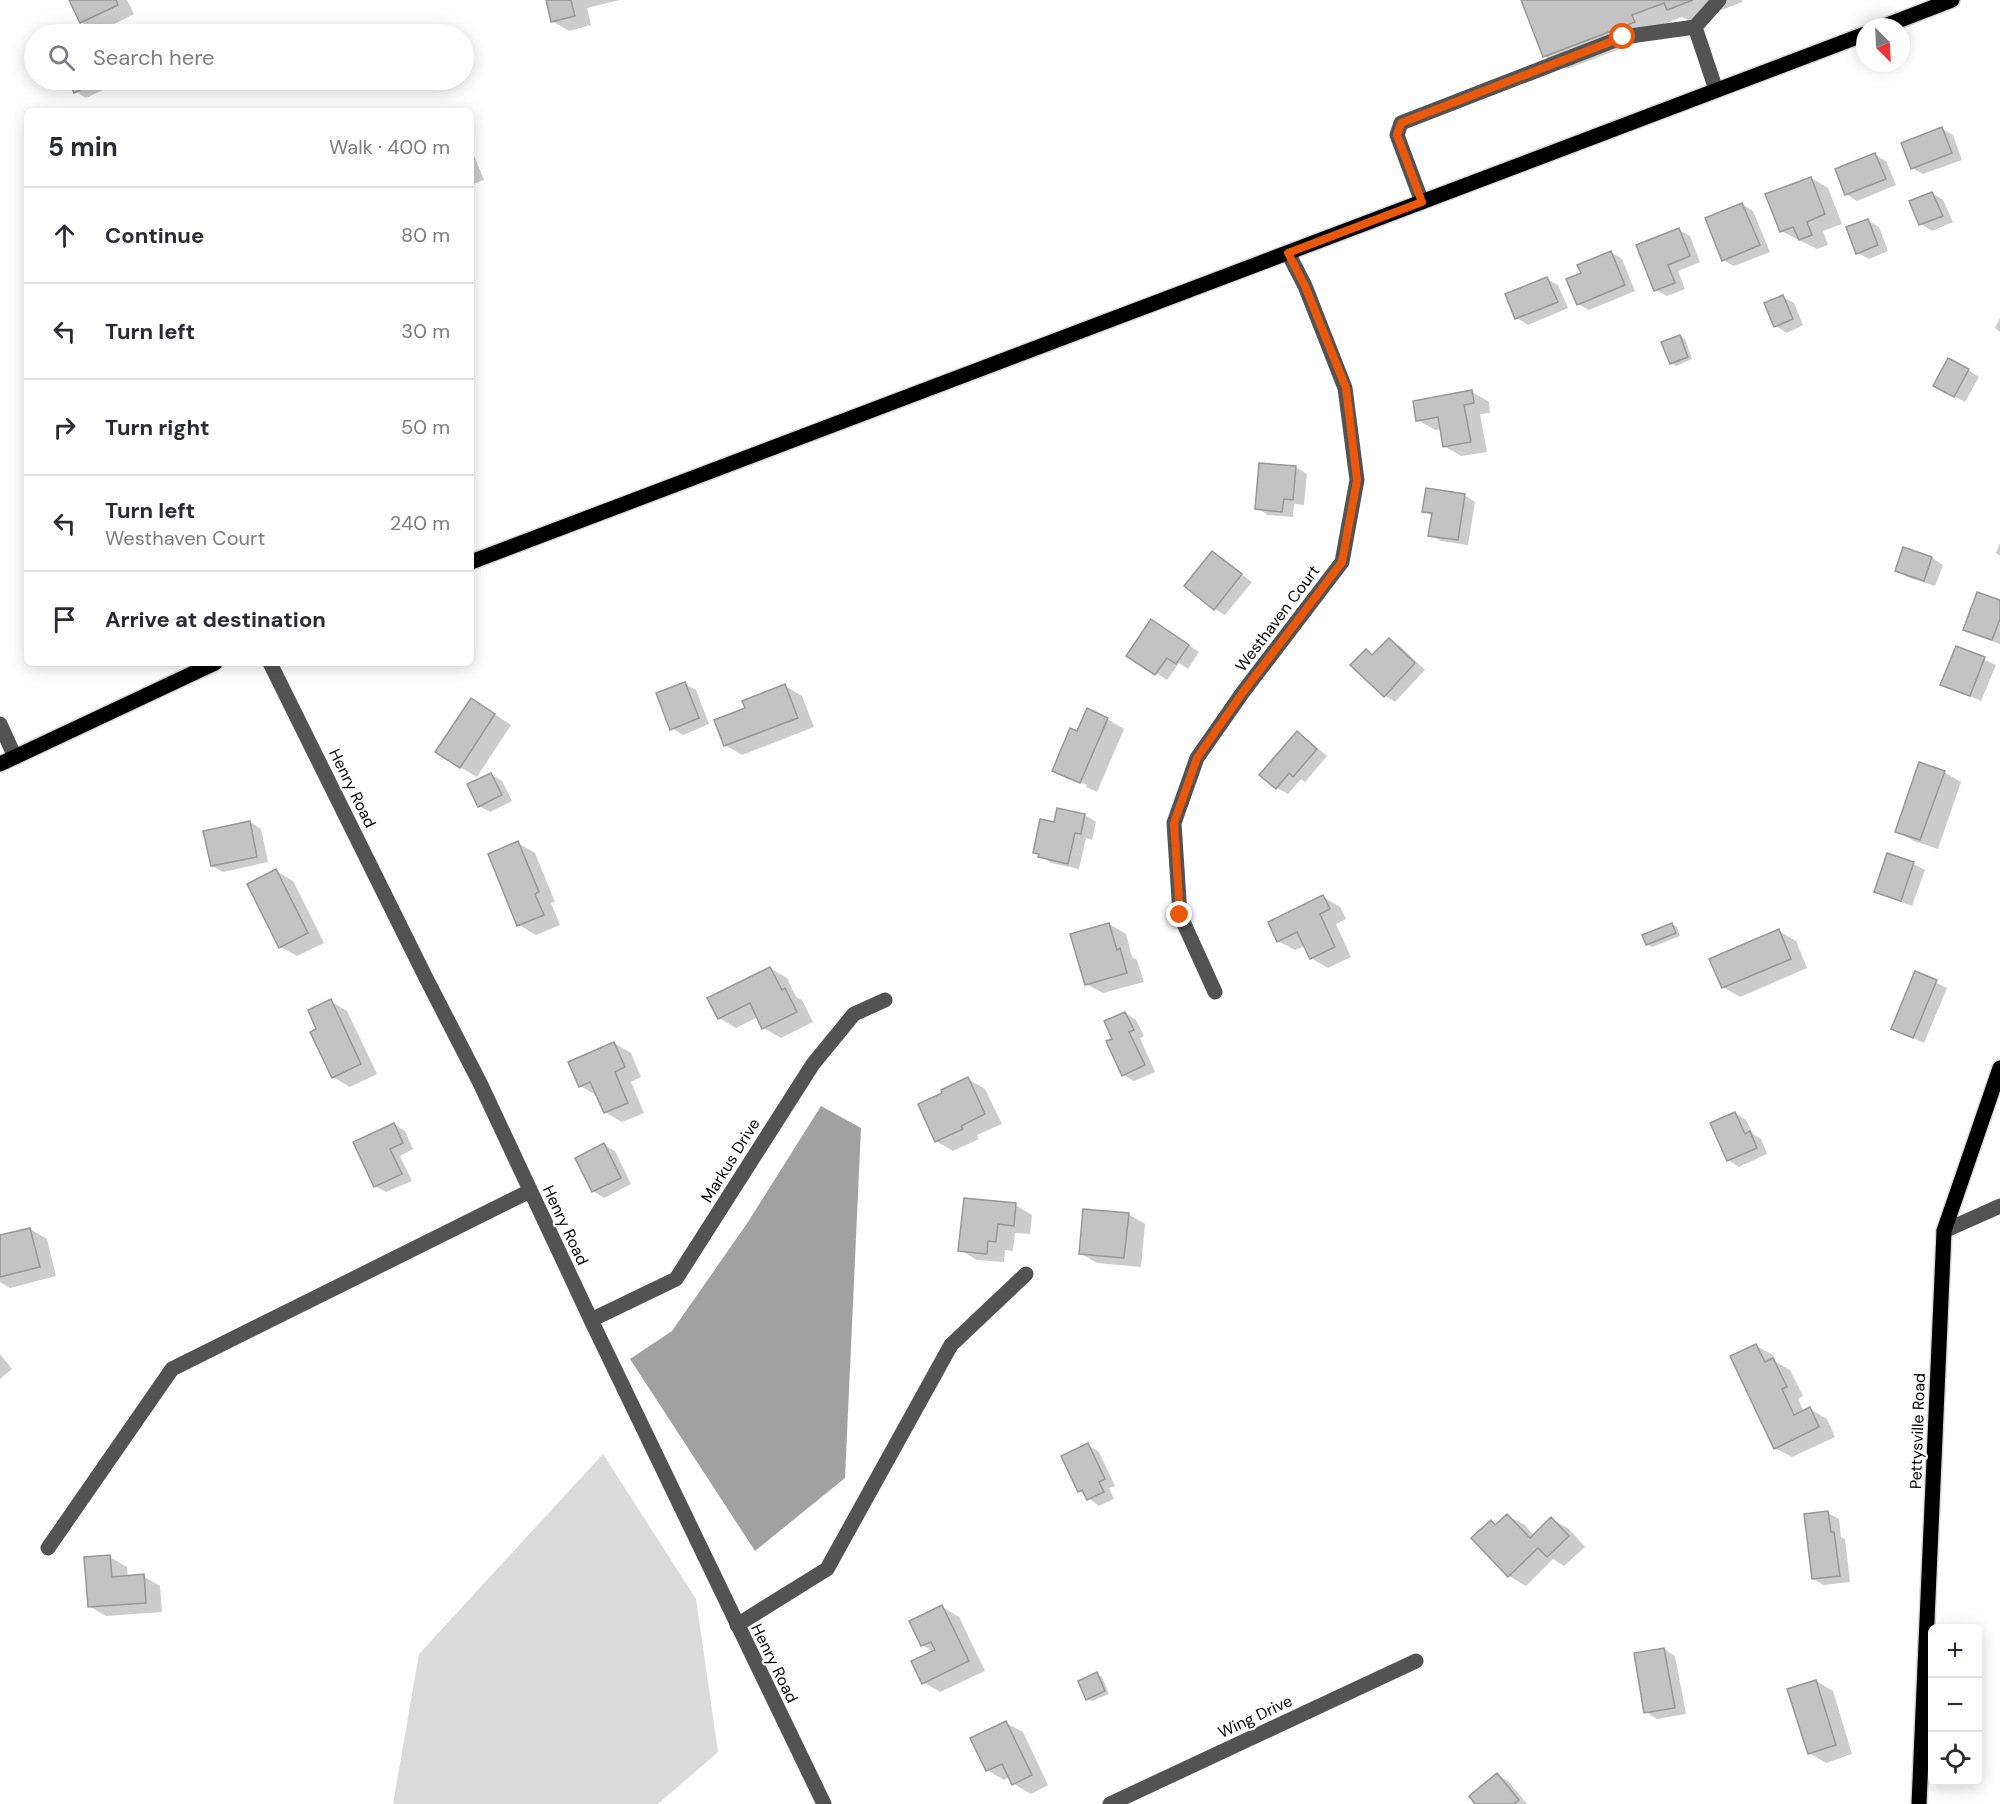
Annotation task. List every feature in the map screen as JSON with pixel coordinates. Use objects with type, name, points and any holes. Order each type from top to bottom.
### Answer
[{"type":"main road","points":[[1905,18],[1952,0]]},
{"type":"main road","points":[[474,561],[1856,37]]},
{"type":"main road","points":[[0,764],[209,666]]},
{"type":"main road","name":"Pettysville Road","points":[[1919,1804],[1944,1232],[2000,1068]]},
{"type":"street","points":[[1422,202],[1397,135],[1401,123],[1623,37],[1695,27],[1719,0]]},
{"type":"street","points":[[1695,27],[1716,90]]},
{"type":"street","name":"Westhaven Court","points":[[1215,992],[1180,915],[1174,823],[1197,758],[1243,692],[1342,562],[1357,480],[1346,388],[1305,286],[1288,253]]},
{"type":"street","name":"Henry Road","points":[[271,666],[480,1083],[591,1320],[824,1804]]},
{"type":"street","points":[[0,724],[15,757]]},
{"type":"street","name":"Markus Drive","points":[[591,1320],[676,1279],[813,1064],[854,1014],[885,1000]]},
{"type":"street","points":[[48,1548],[172,1369],[530,1191]]},
{"type":"street","points":[[1944,1232],[2000,1206]]},
{"type":"street","points":[[737,1626],[827,1569],[951,1345],[1026,1274]]},
{"type":"street","name":"Wing Drive","points":[[1110,1804],[1416,1661]]},
{"type":"shaded area","points":[[821,1106],[861,1128],[845,1478],[755,1551],[630,1359],[672,1331],[748,1222]]},
{"type":"shaded area","points":[[603,1454],[696,1599],[718,1752],[658,1804],[393,1804],[419,1654]]},
{"type":"building","points":[[69,0],[116,0],[118,5],[80,23]]},
{"type":"building","points":[[546,0],[571,0],[575,16],[551,22]]},
{"type":"building","points":[[1521,0],[1693,0],[1667,10],[1664,3],[1632,15],[1635,22],[1543,57]]},
{"type":"building","points":[[1942,127],[1952,153],[1911,169],[1901,143]]},
{"type":"building","points":[[1875,153],[1886,179],[1845,195],[1835,169]]},
{"type":"building","points":[[1811,177],[1825,214],[1807,222],[1812,235],[1799,240],[1793,227],[1780,232],[1765,194]]},
{"type":"building","points":[[1932,192],[1943,216],[1919,225],[1909,201]]},
{"type":"building","points":[[1742,203],[1760,245],[1722,261],[1705,218]]},
{"type":"building","points":[[1868,219],[1878,245],[1856,254],[1846,227]]},
{"type":"building","points":[[1679,228],[1690,256],[1668,265],[1675,283],[1654,291],[1636,245]]},
{"type":"building","points":[[1611,251],[1625,285],[1577,305],[1566,279],[1581,273],[1577,265]]},
{"type":"building","points":[[1547,277],[1558,302],[1515,319],[1505,294]]},
{"type":"building","points":[[1783,295],[1793,319],[1774,327],[1764,303]]},
{"type":"building","points":[[1680,335],[1688,357],[1670,364],[1661,342]]},
{"type":"building","points":[[1948,358],[1969,369],[1954,397],[1933,386]]},
{"type":"building","points":[[1472,390],[1474,403],[1464,405],[1471,442],[1443,447],[1438,417],[1416,421],[1413,401]]},
{"type":"building","points":[[1259,463],[1296,466],[1293,500],[1284,499],[1282,512],[1255,509]]},
{"type":"building","points":[[1426,488],[1465,494],[1458,540],[1428,536],[1432,513],[1422,512]]},
{"type":"building","points":[[1903,547],[1932,557],[1924,581],[1895,571]]},
{"type":"building","points":[[1212,551],[1242,574],[1214,610],[1184,586]]},
{"type":"building","points":[[1977,592],[2000,600],[2000,619],[1992,640],[1963,630]]},
{"type":"building","points":[[1151,619],[1189,645],[1176,664],[1167,658],[1155,675],[1126,656]]},
{"type":"building","points":[[1389,638],[1415,663],[1384,697],[1350,665],[1366,649],[1372,655]]},
{"type":"building","points":[[1956,646],[1985,657],[1970,696],[1940,685]]},
{"type":"building","points":[[685,682],[699,718],[670,730],[656,693]]},
{"type":"building","points":[[785,684],[798,718],[724,746],[714,720],[745,708],[742,701]]},
{"type":"building","points":[[471,698],[495,714],[460,768],[435,752]]},
{"type":"building","points":[[1087,708],[1108,718],[1080,783],[1052,771],[1070,728],[1077,731]]},
{"type":"building","points":[[1297,731],[1317,749],[1293,777],[1289,773],[1276,789],[1259,775]]},
{"type":"building","points":[[1919,762],[1945,771],[1920,840],[1895,832]]},
{"type":"building","points":[[491,773],[502,795],[478,807],[467,784]]},
{"type":"building","points":[[1057,808],[1085,814],[1081,834],[1075,833],[1068,864],[1038,857],[1039,854],[1033,853],[1040,819],[1054,822]]},
{"type":"building","points":[[250,821],[257,857],[211,866],[203,831]]},
{"type":"building","points":[[518,841],[539,892],[535,894],[544,915],[517,926],[488,854]]},
{"type":"building","points":[[1887,853],[1914,862],[1901,901],[1874,892]]},
{"type":"building","points":[[276,869],[308,933],[279,948],[247,884]]},
{"type":"building","points":[[1323,895],[1330,909],[1320,914],[1335,947],[1310,959],[1297,932],[1277,942],[1268,922]]},
{"type":"building","points":[[1109,923],[1117,950],[1120,948],[1127,973],[1085,985],[1070,934]]},
{"type":"building","points":[[1672,923],[1676,933],[1646,945],[1642,935]]},
{"type":"building","points":[[1779,929],[1791,959],[1722,988],[1709,959]]},
{"type":"building","points":[[770,967],[782,990],[785,988],[797,1012],[762,1029],[750,1003],[718,1019],[707,998]]},
{"type":"building","points":[[1915,971],[1937,980],[1913,1038],[1891,1029]]},
{"type":"building","points":[[331,999],[361,1064],[332,1078],[310,1032],[316,1029],[308,1010]]},
{"type":"building","points":[[1125,1012],[1134,1030],[1129,1032],[1145,1065],[1122,1076],[1106,1041],[1112,1039],[1104,1021]]},
{"type":"building","points":[[614,1042],[625,1067],[615,1072],[628,1103],[604,1113],[590,1082],[579,1087],[568,1062]]},
{"type":"building","points":[[968,1077],[985,1114],[961,1126],[963,1129],[935,1142],[918,1104]]},
{"type":"building","points":[[1735,1112],[1745,1134],[1750,1131],[1757,1148],[1727,1161],[1710,1123]]},
{"type":"building","points":[[394,1123],[403,1143],[390,1149],[402,1174],[374,1187],[353,1142]]},
{"type":"building","points":[[604,1143],[621,1178],[592,1192],[575,1158]]},
{"type":"building","points":[[964,1198],[1016,1203],[1014,1226],[998,1224],[996,1242],[988,1241],[987,1254],[958,1251]]},
{"type":"building","points":[[1083,1209],[1129,1213],[1124,1258],[1079,1254]]},
{"type":"building","points":[[30,1228],[40,1267],[0,1277],[0,1235]]},
{"type":"building","points":[[1756,1344],[1765,1362],[1773,1358],[1787,1387],[1782,1389],[1794,1415],[1810,1407],[1819,1427],[1774,1449],[1730,1356]]},
{"type":"building","points":[[1088,1443],[1105,1479],[1099,1482],[1104,1492],[1087,1500],[1082,1490],[1078,1492],[1061,1456]]},
{"type":"building","points":[[1828,1511],[1831,1532],[1834,1532],[1840,1576],[1812,1579],[1804,1514]]},
{"type":"building","points":[[1507,1514],[1530,1538],[1551,1517],[1569,1536],[1547,1557],[1538,1548],[1508,1577],[1471,1538],[1491,1520],[1495,1525]]},
{"type":"building","points":[[110,1555],[112,1577],[144,1574],[146,1603],[88,1607],[84,1557]]},
{"type":"building","points":[[942,1605],[969,1661],[922,1684],[911,1661],[935,1650],[931,1642],[921,1646],[909,1621]]},
{"type":"building","points":[[1664,1648],[1675,1708],[1644,1713],[1634,1653]]},
{"type":"building","points":[[1097,1672],[1105,1691],[1086,1700],[1078,1681]]},
{"type":"building","points":[[1816,1680],[1836,1745],[1808,1754],[1787,1689]]},
{"type":"building","points":[[1006,1721],[1032,1775],[1012,1785],[1002,1764],[986,1771],[970,1738]]},
{"type":"building","points":[[1497,1773],[1519,1800],[1514,1804],[1475,1804],[1469,1796]]},
{"type":"route","points":[[1180,915],[1174,823],[1197,758],[1243,692],[1342,562],[1357,480],[1346,388],[1305,286],[1288,253],[1422,202],[1397,135],[1401,123],[1623,37]]}]
